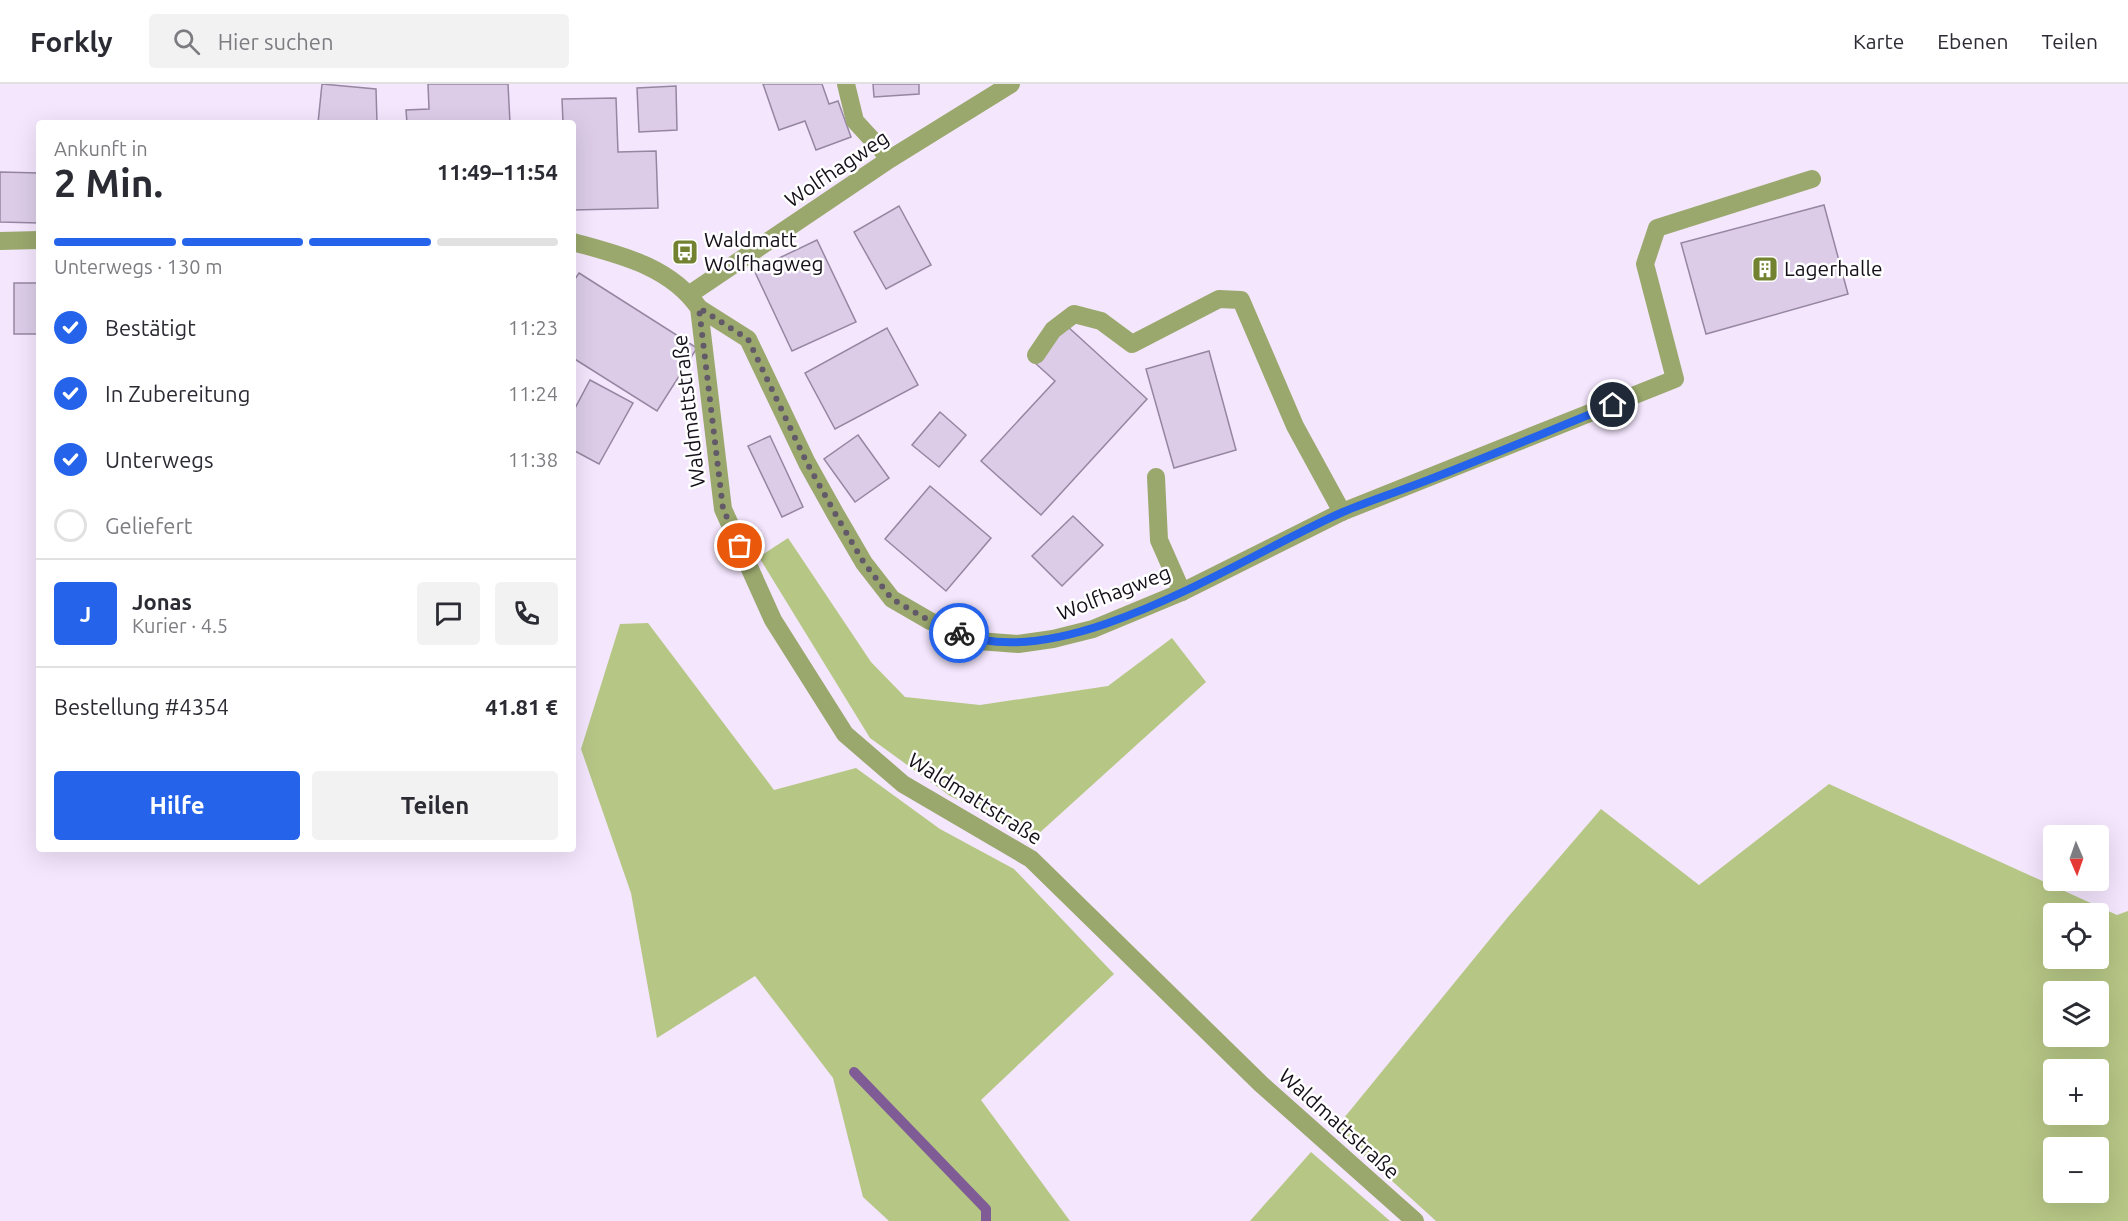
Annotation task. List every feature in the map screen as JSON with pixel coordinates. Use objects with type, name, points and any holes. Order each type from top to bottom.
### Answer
[{"type":"street","points":[[846,84],[855,121],[891,159]]},
{"type":"street","name":"Wolfhagweg","points":[[1011,84],[891,159],[694,301],[748,339],[807,463],[864,563],[892,599],[930,621],[978,641],[1018,644],[1053,639],[1093,629],[1182,592],[1342,512],[1675,379],[1645,264],[1657,228],[1812,180]]},
{"type":"street","points":[[0,241],[36,240]]},
{"type":"street","points":[[576,243],[627,257],[669,276],[694,301]]},
{"type":"street","points":[[1036,355],[1053,330],[1074,314],[1101,321],[1132,344],[1219,299],[1241,300],[1295,426],[1342,512]]},
{"type":"street","name":"Waldmattstraße","points":[[694,301],[723,509],[773,620],[845,734],[903,784],[1031,859],[1261,1084],[1415,1221]]},
{"type":"street","points":[[1156,477],[1159,540],[1182,592]]},
{"type":"green space","points":[[788,538],[871,662],[905,697],[980,705],[1108,686],[1172,638],[1206,682],[1036,836],[950,796],[870,738],[759,557]]},
{"type":"green space","points":[[648,623],[774,790],[856,768],[940,829],[1014,869],[1114,974],[981,1100],[1070,1221],[889,1221],[863,1197],[833,1078],[755,976],[657,1038],[631,893],[581,749],[620,624]]},
{"type":"green space","points":[[1829,784],[2043,881],[2043,891],[2064,891],[2091,903],[2043,903],[2043,969],[2109,969],[2109,911],[2117,915],[2128,911],[2128,1221],[1436,1221],[1335,1129],[1508,917],[1601,809],[1699,885]]},
{"type":"green space","points":[[1311,1152],[1390,1221],[1250,1221]]},
{"type":"building","points":[[322,84],[376,89],[377,120],[318,120]]},
{"type":"building","points":[[428,84],[508,84],[510,120],[407,120],[406,110],[429,109]]},
{"type":"building","points":[[763,84],[822,84],[829,104],[838,101],[851,137],[816,150],[805,121],[779,130]]},
{"type":"building","points":[[873,84],[919,84],[919,94],[874,97]]},
{"type":"building","points":[[676,86],[677,130],[639,132],[637,88]]},
{"type":"building","points":[[616,98],[618,152],[656,151],[658,208],[576,210],[576,120],[563,120],[562,99]]},
{"type":"building","points":[[0,172],[36,173],[36,223],[0,222]]},
{"type":"building","name":"Lagerhalle","points":[[1824,205],[1848,294],[1706,334],[1681,243]]},
{"type":"building","points":[[899,206],[931,265],[886,289],[854,232]]},
{"type":"building","points":[[817,240],[856,322],[792,351],[754,270]]},
{"type":"building","points":[[579,273],[697,348],[657,411],[576,360],[576,278]]},
{"type":"building","points":[[14,283],[36,283],[36,334],[14,334]]},
{"type":"building","points":[[1067,326],[1147,399],[1041,515],[981,461],[1055,381],[1034,362]]},
{"type":"building","points":[[887,328],[918,385],[835,429],[805,373]]},
{"type":"building","points":[[1209,351],[1236,450],[1174,468],[1146,369]]},
{"type":"building","points":[[590,380],[633,403],[599,464],[576,452],[576,406]]},
{"type":"building","points":[[940,412],[966,435],[939,467],[912,445]]},
{"type":"building","points":[[858,435],[889,478],[855,502],[824,459]]},
{"type":"building","points":[[770,436],[803,507],[782,517],[748,446]]},
{"type":"building","points":[[930,486],[991,538],[946,591],[885,539]]},
{"type":"building","points":[[1073,516],[1103,545],[1062,586],[1032,556]]},
{"type":"waterway","points":[[854,1072],[986,1209],[986,1221]]},
{"type":"way so far","points":[[740,546],[723,509],[699,308],[748,339],[807,463],[864,563],[892,599],[930,621],[959,633]]},
{"type":"place","name":"Waldmatt Wolfhagweg","points":[[685,252]]},
{"type":"place","name":"Lagerhalle","points":[[1765,269]]},
{"type":"route","points":[[959,633],[978,641],[1018,644],[1053,639],[1093,629],[1182,592],[1342,512],[1613,405]]}]
